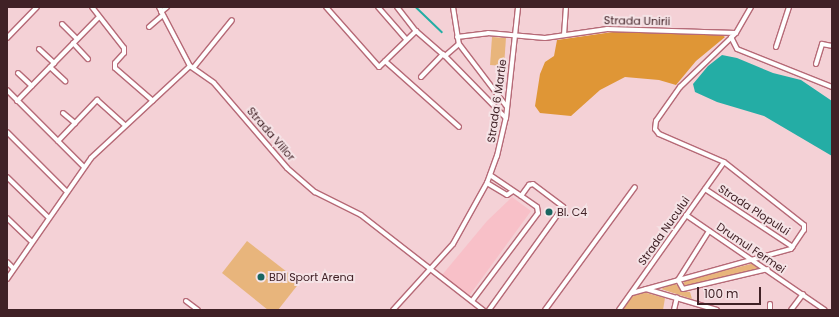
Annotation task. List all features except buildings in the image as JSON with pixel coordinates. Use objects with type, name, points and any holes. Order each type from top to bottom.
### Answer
[{"type":"street","points":[[7,38],[37,7]]},
{"type":"street","points":[[92,7],[124,48],[124,53],[115,63],[115,68],[153,101]]},
{"type":"street","points":[[159,7],[192,66]]},
{"type":"street","points":[[149,27],[167,7]]},
{"type":"street","points":[[326,7],[379,67],[406,38],[416,31]]},
{"type":"street","points":[[378,7],[406,38]]},
{"type":"street","points":[[397,7],[416,31],[444,55],[506,118]]},
{"type":"street","points":[[453,7],[459,44],[507,106]]},
{"type":"street","name":"Strada 6 Martie","points":[[393,310],[431,270],[461,231],[487,183],[506,118],[518,7]]},
{"type":"street","points":[[564,35],[566,7]]},
{"type":"street","points":[[632,293],[754,260],[793,247],[804,225],[724,162],[658,134],[654,127],[657,118],[680,87],[732,38],[751,7]]},
{"type":"street","points":[[776,47],[789,7]]},
{"type":"street","points":[[18,101],[99,17]]},
{"type":"street","points":[[7,278],[30,241],[99,148],[192,66],[232,20]]},
{"type":"street","points":[[62,24],[77,39]]},
{"type":"street","name":"Strada Unirii","points":[[457,38],[488,33],[539,39],[614,29],[736,33]]},
{"type":"street","points":[[732,38],[737,49],[832,87]]},
{"type":"street","points":[[73,43],[88,59]]},
{"type":"street","points":[[421,77],[444,55],[459,44]]},
{"type":"street","points":[[816,64],[822,44],[832,46]]},
{"type":"street","points":[[39,49],[54,63]]},
{"type":"street","points":[[385,61],[459,127]]},
{"type":"street","name":"Strada Viilor","points":[[192,66],[218,87],[288,168],[315,192],[361,215],[483,310]]},
{"type":"street","points":[[50,67],[65,81]]},
{"type":"street","points":[[18,73],[32,86]]},
{"type":"street","points":[[7,90],[84,167]]},
{"type":"street","points":[[58,141],[97,100],[125,125]]},
{"type":"street","points":[[64,113],[75,123]]},
{"type":"street","points":[[7,132],[66,191]]},
{"type":"street","name":"Strada Nucului","points":[[619,310],[724,162]]},
{"type":"street","points":[[472,301],[538,211],[521,196],[490,175]]},
{"type":"street","points":[[7,176],[48,217]]},
{"type":"street","points":[[487,183],[506,195],[513,191]]},
{"type":"street","points":[[489,310],[563,207],[532,183],[521,196]]},
{"type":"street","points":[[545,310],[635,187]]},
{"type":"street","name":"Strada Plopului","points":[[705,189],[793,247]]},
{"type":"street","name":"Drumul Fermei","points":[[686,215],[768,269],[823,309]]},
{"type":"street","points":[[7,218],[30,241]]},
{"type":"street","points":[[678,280],[709,231]]},
{"type":"street","points":[[7,262],[13,268]]},
{"type":"street","points":[[678,280],[682,288],[688,290],[768,269]]},
{"type":"street","points":[[646,289],[717,310]]},
{"type":"street","points":[[791,310],[803,294]]},
{"type":"street","points":[[674,310],[677,298]]},
{"type":"street","points":[[186,301],[198,310]]},
{"type":"street","points":[[770,304],[770,310]]},
{"type":"shaded area","points":[[620,31],[722,35],[725,37],[696,61],[676,85],[659,80],[625,77],[600,90],[571,116],[540,113],[535,106],[540,74],[545,62],[554,56],[557,40]]},
{"type":"shaded area","points":[[492,37],[506,38],[504,66],[490,65]]},
{"type":"shaded area","points":[[512,197],[531,211],[469,296],[442,275],[487,221]]},
{"type":"shaded area","name":"BDI Sport Arena","points":[[247,241],[300,282],[278,310],[268,310],[222,273]]},
{"type":"shaded area","points":[[755,263],[762,268],[688,288],[683,284],[685,280]]},
{"type":"shaded area","points":[[675,283],[682,291],[690,292],[692,299],[661,289]]},
{"type":"shaded area","points":[[643,292],[665,298],[663,310],[622,310],[632,296]]},
{"type":"water","points":[[722,55],[737,58],[773,73],[801,80],[832,101],[832,156],[764,116],[717,102],[695,92],[693,84],[708,66]]},
{"type":"waterway","points":[[416,7],[442,32]]},
{"type":"place","name":"Bl. C4","points":[[549,212]]},
{"type":"place","name":"BDI Sport Arena","points":[[261,277]]}]
